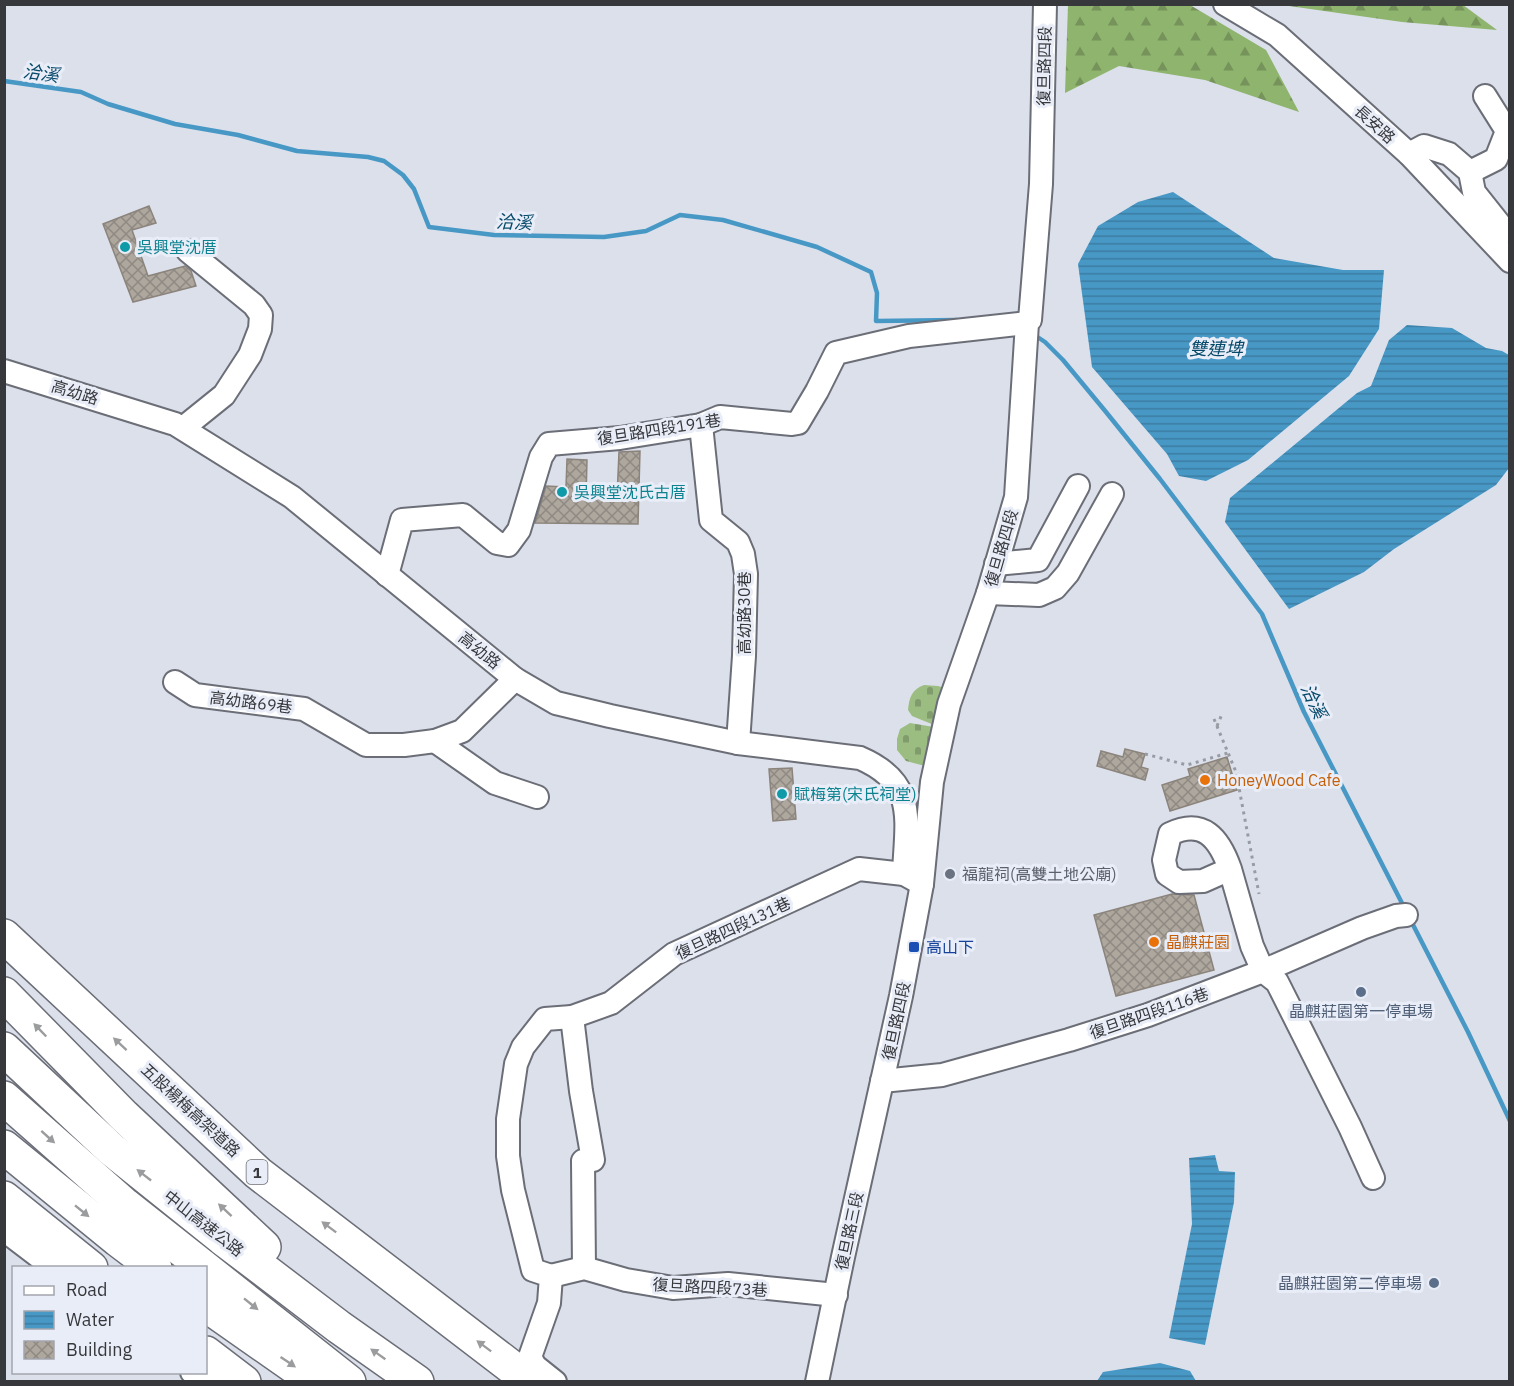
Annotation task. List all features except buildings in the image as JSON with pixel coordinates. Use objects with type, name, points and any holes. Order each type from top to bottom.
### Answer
[{"type":"highway","name":"五股楊梅高架道路","points":[[4,936],[258,1173],[531,1382]]},
{"type":"highway","points":[[4,994],[124,1116],[248,1231],[339,1327]]},
{"type":"highway","name":"中山高速公路","points":[[4,1049],[111,1149],[222,1238],[339,1327],[417,1382]]},
{"type":"highway","name":"中山高速公路","points":[[4,1098],[125,1205],[202,1266]]},
{"type":"highway","points":[[4,1148],[152,1266]]},
{"type":"highway","points":[[4,1198],[88,1266]]},
{"type":"highway","name":"中山高速公路","points":[[207,1270],[349,1382]]},
{"type":"highway","points":[[207,1306],[316,1382]]},
{"type":"highway","points":[[207,1354],[244,1382]]},
{"type":"street","name":"復旦路四段","points":[[882,1081],[902,996],[913,879],[949,704],[988,593],[1016,497],[1041,184],[1046,4]]},
{"type":"street","name":"長安路","points":[[1225,4],[1277,35],[1409,154],[1509,261]]},
{"type":"street","points":[[1470,172],[1496,159],[1508,131],[1485,96]]},
{"type":"street","points":[[1409,154],[1424,146],[1449,154],[1470,172],[1474,192],[1501,226],[1509,232]]},
{"type":"street","points":[[183,428],[224,395],[250,355],[260,329],[261,315],[254,305],[188,251]]},
{"type":"street","name":"復旦路四段191巷","points":[[387,575],[402,520],[464,515],[498,543],[508,545],[519,530],[540,457],[549,444],[620,438],[700,425],[720,417],[798,423],[836,353],[909,336],[1029,322]]},
{"type":"street","name":"高幼路","points":[[4,371],[183,428],[292,497],[515,679],[555,703],[738,743],[860,758],[884,771],[898,787],[907,813],[913,879]]},
{"type":"street","name":"高幼路30巷","points":[[700,425],[711,520],[738,542],[743,554],[746,574],[744,656],[738,743]]},
{"type":"street","points":[[996,564],[1038,560],[1078,486]]},
{"type":"street","points":[[988,593],[1039,596],[1055,588],[1068,573],[1112,494]]},
{"type":"street","name":"高幼路69巷","points":[[175,682],[195,695],[304,709],[366,746],[435,741],[462,731],[515,679]]},
{"type":"street","points":[[435,741],[495,783],[537,797]]},
{"type":"street","name":"復旦路四段131巷","points":[[551,1276],[533,1270],[513,1190],[508,1156],[508,1119],[516,1064],[523,1047],[545,1019],[572,1017],[611,1003],[674,954],[860,869],[913,879]]},
{"type":"street","points":[[1230,869],[1252,946],[1263,971],[1277,982],[1373,1178]]},
{"type":"street","name":"復旦路四段116巷","points":[[882,1081],[942,1075],[1069,1040],[1148,1015],[1263,971],[1362,928],[1396,916],[1406,915]]},
{"type":"street","points":[[572,1017],[588,1160],[584,1269]]},
{"type":"street","name":"復旦路三段","points":[[817,1382],[882,1081]]},
{"type":"street","points":[[4,1230],[51,1266]]},
{"type":"street","name":"復旦路四段73巷","points":[[551,1276],[584,1269],[626,1280],[673,1288],[728,1284],[836,1295]]},
{"type":"street","points":[[551,1276],[549,1303],[530,1357],[535,1366],[555,1382]]},
{"type":"path","points":[[1217,726],[1222,714]]},
{"type":"path","points":[[1215,720],[1236,772],[1259,894]]},
{"type":"path","points":[[1145,754],[1187,765],[1228,753]]},
{"type":"green space","points":[[1068,5],[1190,5],[1266,50],[1299,112],[1205,80],[1119,66],[1065,93]]},
{"type":"green space","points":[[1282,5],[1463,5],[1497,30],[1402,22]]},
{"type":"green space","points":[[924,685],[945,688],[934,725],[912,716],[908,710],[912,694]]},
{"type":"green space","points":[[910,723],[934,727],[925,766],[906,761],[897,750],[900,729]]},
{"type":"water","name":"雙連埤","points":[[1173,192],[1274,258],[1343,270],[1384,270],[1379,329],[1349,376],[1248,460],[1206,481],[1179,476],[1167,454],[1092,367],[1078,264],[1098,226],[1138,202]]},
{"type":"water","points":[[1407,325],[1452,328],[1486,348],[1509,355],[1509,468],[1496,485],[1394,549],[1364,572],[1289,609],[1225,522],[1230,498],[1357,393],[1371,386],[1389,340]]},
{"type":"water","points":[[1215,1155],[1219,1171],[1235,1172],[1234,1202],[1205,1345],[1169,1338],[1192,1224],[1189,1158]]},
{"type":"water","points":[[1160,1363],[1190,1371],[1196,1381],[1097,1381],[1103,1372]]},
{"type":"waterway","name":"洽溪","points":[[4,81],[81,92],[108,104],[175,124],[238,135],[297,151],[368,157],[384,161],[403,175],[414,189],[429,227],[494,235],[604,237],[646,231],[680,215],[723,220],[817,247],[871,272],[877,293],[876,321],[957,320]]},
{"type":"waterway","name":"洽溪","points":[[1033,334],[1045,342],[1063,360],[1106,412],[1262,614],[1304,712],[1405,909]]},
{"type":"waterway","name":"洽溪","points":[[1410,919],[1468,1032],[1510,1121]]},
{"type":"place","name":"吳興堂沈厝","points":[[125,247]]},
{"type":"place","name":"吳興堂沈氏古厝","points":[[562,492]]},
{"type":"place","name":"HoneyWood Cafe","points":[[1205,780]]},
{"type":"place","name":"賦梅第(宋氏祠堂)","points":[[782,794]]},
{"type":"place","name":"福龍祠(高雙土地公廟)","points":[[950,874]]},
{"type":"place","name":"晶麒莊園","points":[[1154,942]]},
{"type":"place","name":"高山下","points":[[914,947]]},
{"type":"place","name":"晶麒莊園第一停車場","points":[[1361,992]]},
{"type":"place","name":"晶麒莊園第二停車場","points":[[1434,1283]]}]
